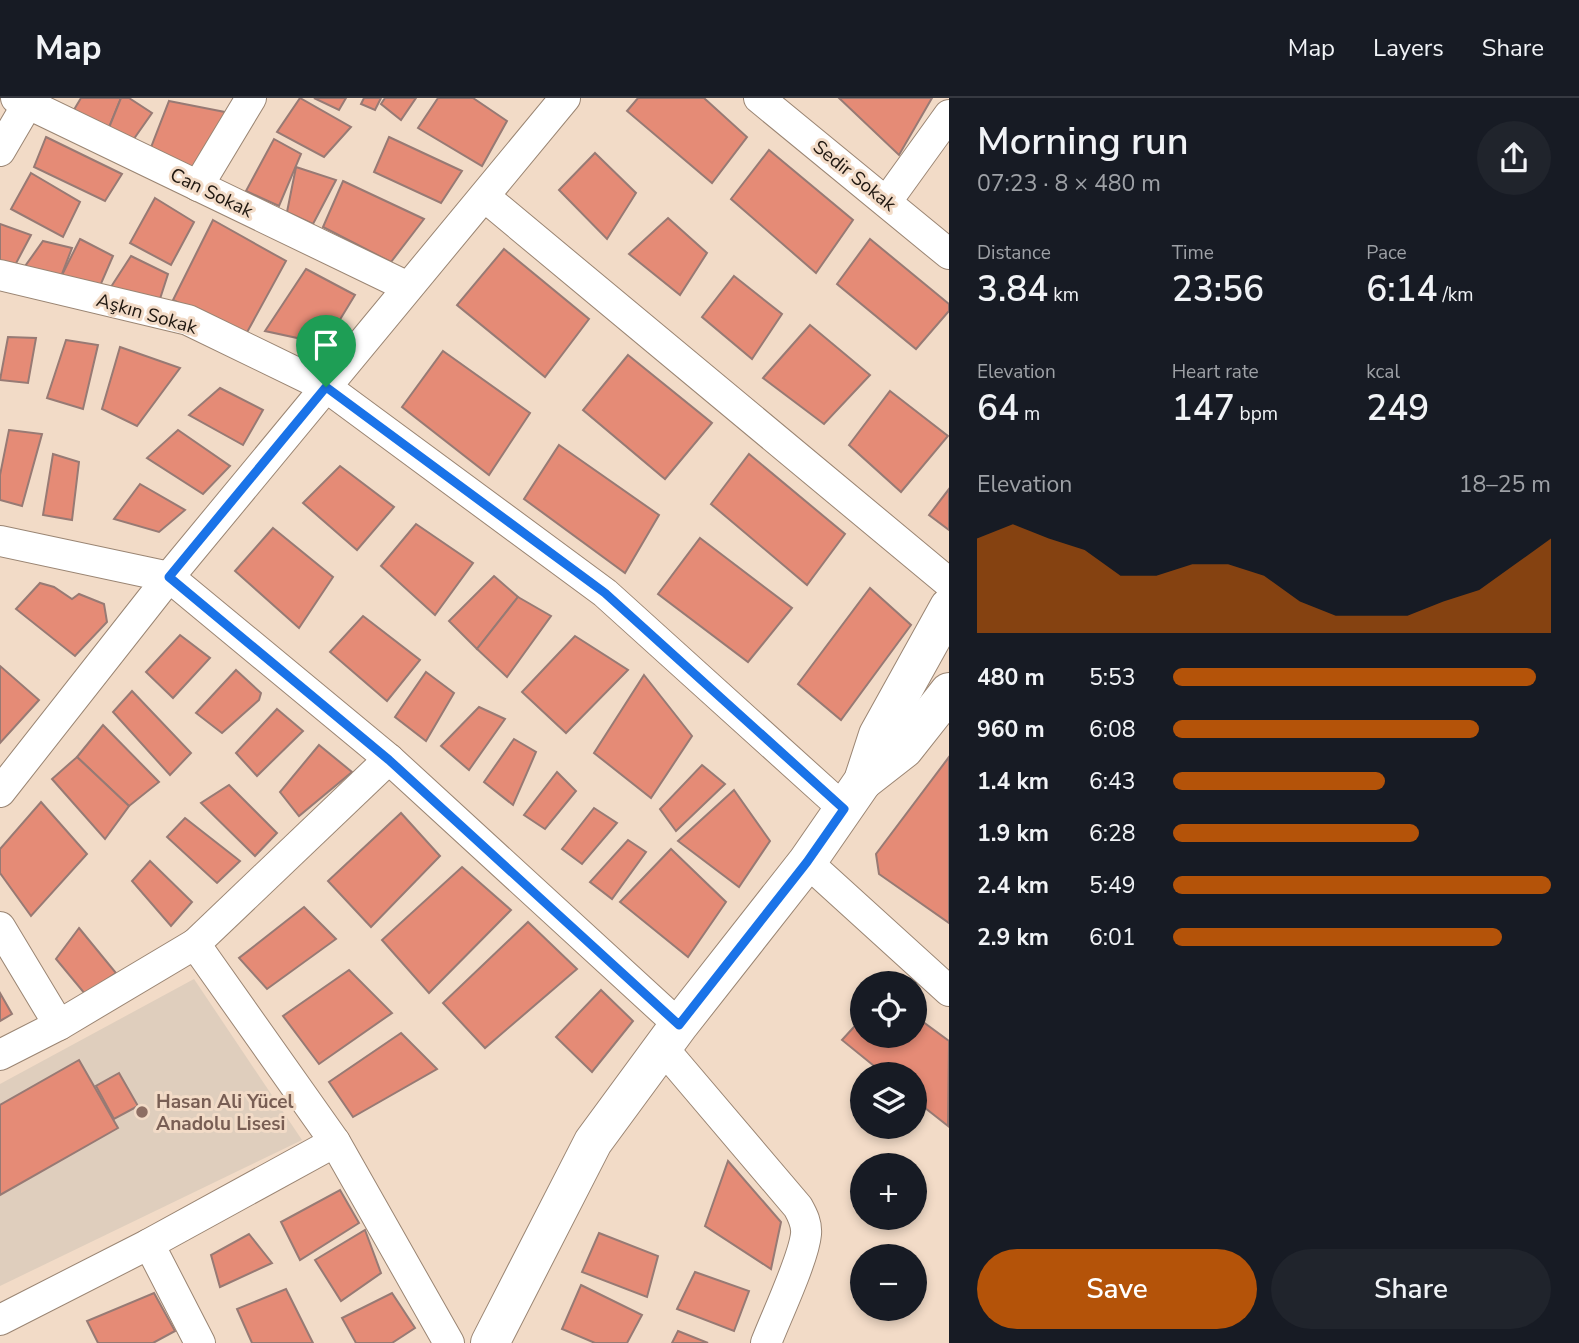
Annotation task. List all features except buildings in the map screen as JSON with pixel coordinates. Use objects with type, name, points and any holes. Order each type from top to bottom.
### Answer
[{"type":"street","points":[[198,186],[251,98]]},
{"type":"street","name":"Sedir Sokak","points":[[760,98],[949,254]]},
{"type":"street","points":[[0,151],[24,100]]},
{"type":"street","name":"Can Sokak","points":[[24,100],[408,287]]},
{"type":"street","points":[[0,792],[169,577],[485,197],[552,102]]},
{"type":"street","points":[[887,201],[949,115]]},
{"type":"street","points":[[485,197],[949,583]]},
{"type":"street","name":"Aşkın Sokak","points":[[0,275],[188,320],[326,387],[605,593],[853,795]]},
{"type":"street","points":[[0,541],[169,577],[389,760],[670,1036],[799,1207],[805,1220],[806,1234],[801,1251],[766,1343]]},
{"type":"street","points":[[490,1343],[593,1142],[670,1036],[807,862],[853,795],[878,735],[949,607]]},
{"type":"street","points":[[853,795],[904,749],[949,692]]},
{"type":"street","points":[[0,1055],[59,1025],[195,944],[389,760]]},
{"type":"street","points":[[807,862],[949,990]]},
{"type":"street","points":[[0,927],[59,1025]]},
{"type":"street","points":[[195,944],[335,1142],[449,1343]]},
{"type":"street","points":[[0,1320],[149,1244],[335,1142]]},
{"type":"street","points":[[149,1244],[200,1343]]},
{"type":"shaded area","name":"Hasan Ali Yücel Anadolu Lisesi","points":[[194,979],[302,1140],[0,1286],[0,1084]]},
{"type":"place","name":"Hasan Ali Yücel Anadolu Lisesi","points":[[142,1112]]},
{"type":"route","points":[[326,387],[605,593],[844,809],[807,862],[679,1025],[389,760],[169,577],[326,387]]}]
